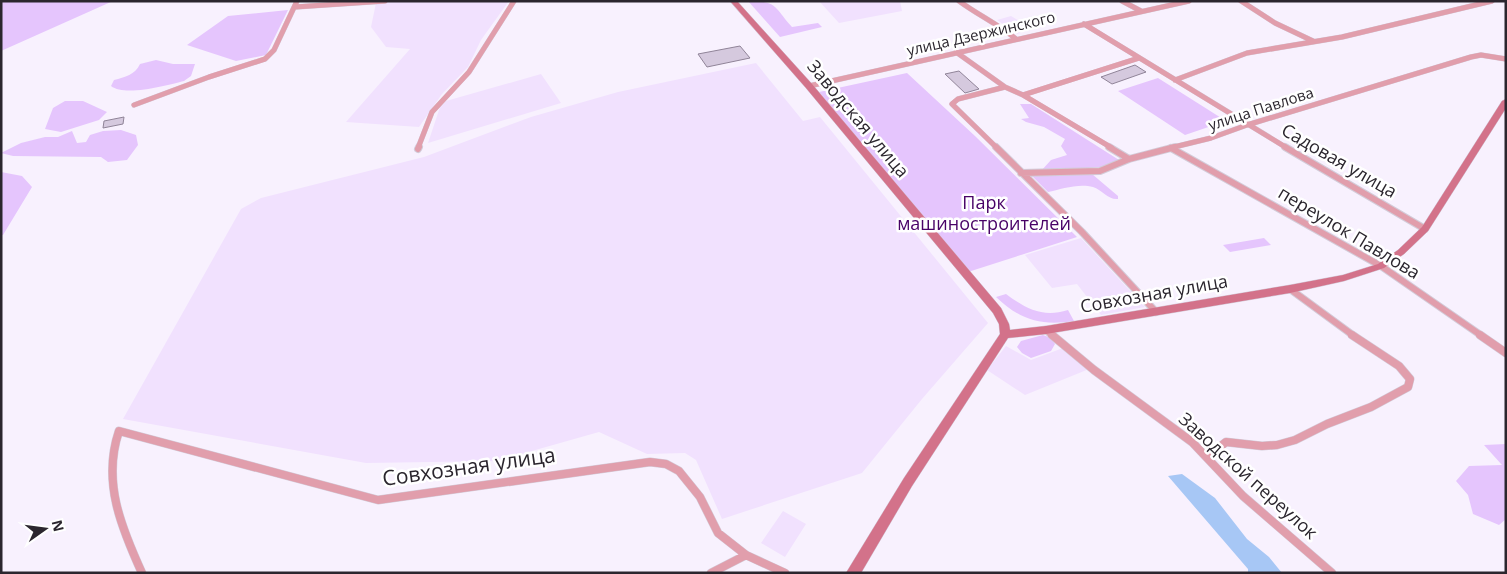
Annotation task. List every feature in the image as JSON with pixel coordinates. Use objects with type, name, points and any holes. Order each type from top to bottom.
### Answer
[{"type":"street","points":[[134,105],[209,76],[264,58],[274,50],[296,4],[385,1]]},
{"type":"street","points":[[418,149],[432,112],[469,72],[514,1]]},
{"type":"street","name":"Заводская улица","points":[[733,1],[809,86],[998,311],[1004,324],[1005,334]]},
{"type":"street","points":[[959,1],[980,16],[996,23],[1016,39]]},
{"type":"street","points":[[1122,1],[1141,11]]},
{"type":"street","name":"улица Дзержинского","points":[[809,86],[1189,1]]},
{"type":"street","points":[[1242,1],[1276,23],[1313,42]]},
{"type":"street","points":[[1176,80],[1247,53],[1342,38],[1492,1]]},
{"type":"street","name":"Садовая улица","points":[[1084,24],[1247,125],[1425,229]]},
{"type":"street","points":[[956,52],[1005,87],[1023,95],[1129,159]]},
{"type":"street","name":"улица Павлова","points":[[1021,173],[1100,172],[1129,159],[1211,138],[1247,125],[1471,57],[1481,55],[1506,59]]},
{"type":"street","points":[[1023,95],[1139,58]]},
{"type":"street","points":[[1005,87],[958,99],[952,104],[1082,232],[1156,312]]},
{"type":"street","name":"Совхозная улица","points":[[1005,334],[1046,330],[1290,289],[1344,278],[1381,266],[1401,252],[1425,229],[1506,101]]},
{"type":"street","name":"переулок Павлова","points":[[1172,148],[1381,266],[1506,353]]},
{"type":"street","points":[[1207,456],[1226,442],[1270,446],[1295,440],[1327,424],[1371,407],[1408,387],[1410,379],[1399,366],[1331,321],[1290,289]]},
{"type":"street","name":"Заводской переулок","points":[[1046,330],[1094,370],[1192,442],[1243,496],[1332,573]]},
{"type":"street","points":[[853,573],[908,482],[1005,334]]},
{"type":"street","name":"Совхозная улица","points":[[142,573],[118,515],[111,483],[112,456],[119,431],[378,500],[650,462],[666,464],[679,471],[700,497],[718,534],[746,555],[785,573]]},
{"type":"street","points":[[711,573],[746,555]]},
{"type":"shaded area","points":[[404,1],[509,1],[481,40],[468,67],[442,94],[419,127],[346,122],[410,49],[386,47],[371,27],[376,3]]},
{"type":"shaded area","points":[[819,1],[900,1],[902,11],[839,23]]},
{"type":"shaded area","points":[[1011,16],[1032,29],[1017,34],[997,20]]},
{"type":"shaded area","points":[[756,63],[803,121],[820,117],[988,323],[922,399],[862,473],[722,519],[696,460],[685,453],[647,454],[599,432],[497,461],[366,463],[123,419],[241,209],[261,198],[424,157],[531,117],[618,92]]},
{"type":"shaded area","points":[[541,74],[561,103],[428,143],[440,107],[446,101]]},
{"type":"shaded area","points":[[1081,238],[1145,307],[1101,315],[1077,284],[1052,288],[1025,255]]},
{"type":"shaded area","points":[[1006,346],[1031,360],[1063,348],[1089,369],[1025,395],[987,370]]},
{"type":"shaded area","points":[[783,511],[806,524],[785,557],[761,543]]},
{"type":"green space","points":[[1,1],[113,1],[1,51]]},
{"type":"green space","points":[[748,1],[765,2],[774,6],[792,27],[818,23],[822,27],[780,37]]},
{"type":"green space","points":[[288,10],[266,55],[236,61],[187,45],[228,16]]},
{"type":"green space","points":[[156,60],[173,64],[195,64],[191,76],[184,81],[136,90],[118,89],[111,86],[114,80],[126,77],[138,68],[140,64]]},
{"type":"green space","name":"Парк машиностроителей","points":[[907,73],[975,136],[1077,237],[968,272],[819,92]]},
{"type":"green space","points":[[1158,78],[1226,121],[1185,135],[1118,91]]},
{"type":"green space","points":[[65,101],[83,101],[107,112],[99,120],[61,132],[45,129],[53,108]]},
{"type":"green space","points":[[1020,104],[1031,104],[1119,160],[1103,167],[1041,171],[1051,160],[1067,155],[1061,146],[1065,139],[1044,127],[1021,119],[1029,118]]},
{"type":"green space","points":[[121,130],[136,135],[138,145],[127,160],[108,162],[101,157],[13,156],[1,153],[21,143],[45,137],[58,137],[72,131],[77,143],[86,142],[90,135],[103,131]]},
{"type":"green space","points":[[1,172],[22,176],[32,187],[3,235],[1,235]]},
{"type":"green space","points":[[1092,174],[1118,196],[1118,199],[1111,198],[1096,188],[1088,186],[1070,187],[1048,192],[1031,175]]},
{"type":"green space","points":[[1264,238],[1271,245],[1230,252],[1223,245]]},
{"type":"green space","points":[[1006,294],[1035,311],[1051,313],[1068,310],[1074,321],[1051,323],[1032,320],[1014,311],[996,297]]},
{"type":"green space","points":[[1043,335],[1051,338],[1055,344],[1051,351],[1031,358],[1022,353],[1017,347],[1021,341]]},
{"type":"green space","points":[[1506,444],[1506,519],[1499,525],[1473,514],[1468,495],[1456,481],[1469,466],[1502,465],[1484,445]]},
{"type":"water","points":[[1182,474],[1215,498],[1247,539],[1269,557],[1282,573],[1248,573],[1248,569],[1168,476]]},
{"type":"building","points":[[740,46],[750,58],[707,67],[698,54]]},
{"type":"building","points":[[1135,65],[1146,72],[1112,84],[1101,77]]},
{"type":"building","points":[[959,71],[979,89],[965,93],[945,74]]},
{"type":"building","points":[[124,117],[123,124],[103,128],[104,121]]}]
